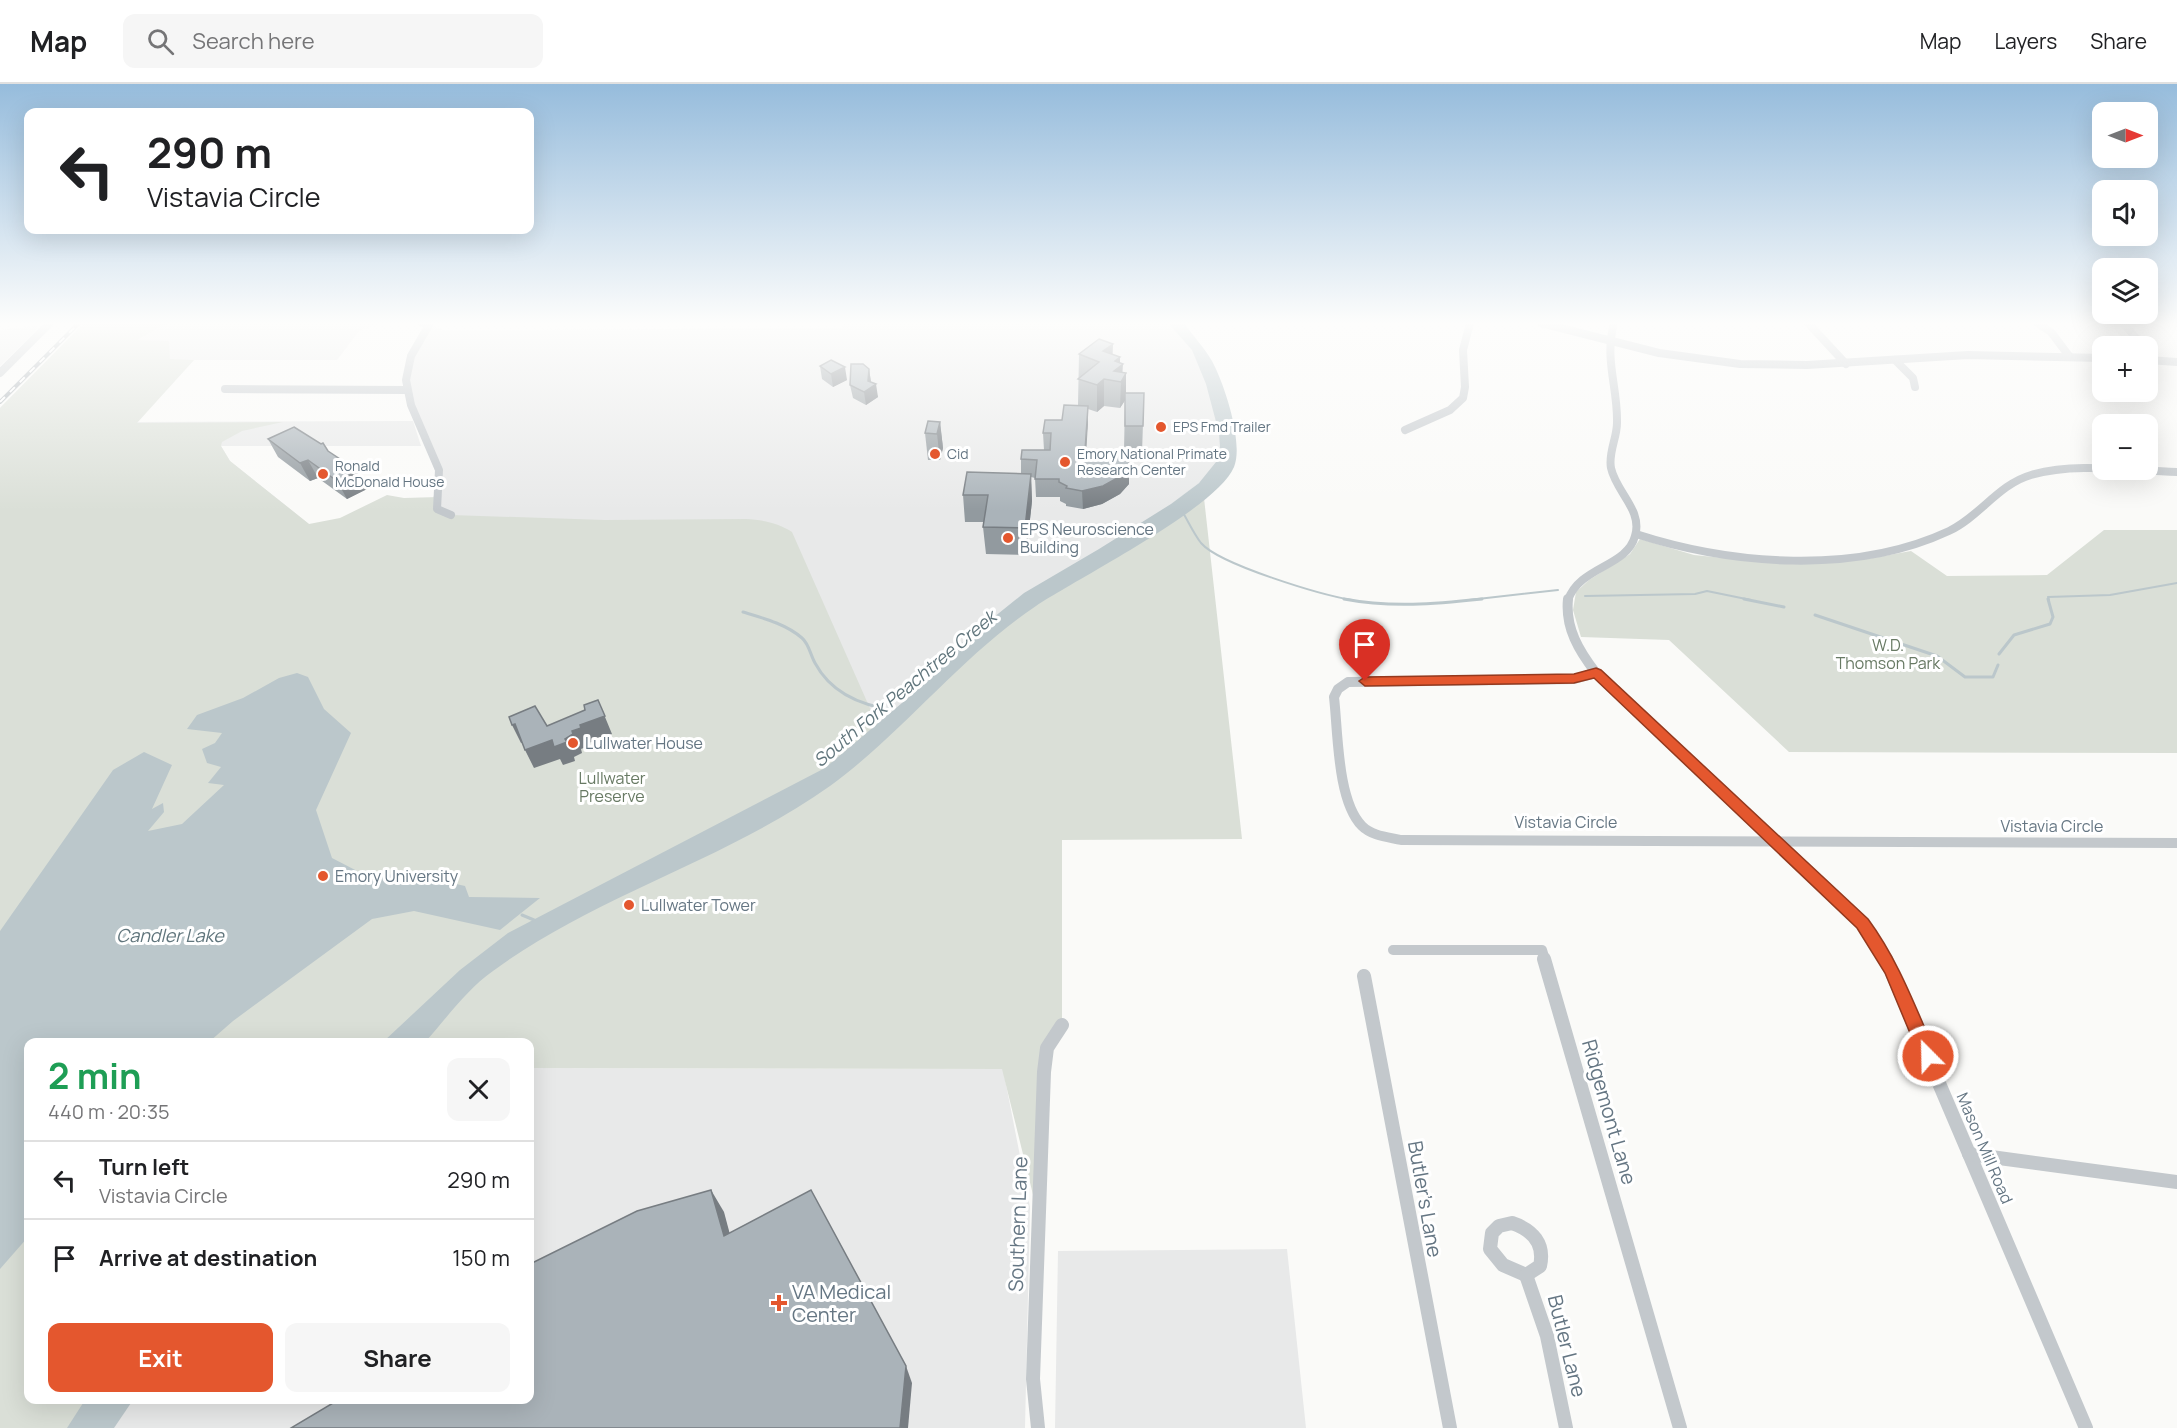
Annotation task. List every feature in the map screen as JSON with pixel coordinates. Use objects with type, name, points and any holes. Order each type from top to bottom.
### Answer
[{"type":"street","points":[[407,386],[407,390],[439,470],[437,509],[451,515]]},
{"type":"street","points":[[1404,429],[1452,409],[1462,401],[1465,386]]},
{"type":"street","points":[[1612,386],[1617,418],[1610,465],[1613,475],[1634,511],[1636,534],[1694,551],[1743,557],[1866,555],[1899,549],[1934,538],[1967,521],[2005,491],[2030,476],[2067,471],[2177,472]]},
{"type":"street","points":[[225,389],[407,390]]},
{"type":"street","name":"Mason Mill Road","points":[[1636,534],[1625,552],[1583,577],[1571,593],[1567,608],[1570,633],[1580,654],[1596,673],[1862,924],[1880,947],[1893,971],[2086,1428]]},
{"type":"street","name":"Vistavia Circle","points":[[1596,673],[1574,679],[1348,682],[1338,689],[1334,697],[1342,762],[1349,802],[1355,818],[1376,834],[1401,840],[2177,843]]},
{"type":"street","name":"Ridgemont Lane","points":[[1393,950],[1542,950],[1680,1428]]},
{"type":"street","name":"Butler's Lane","points":[[1364,976],[1450,1428]]},
{"type":"street","name":"Southern Lane","points":[[1037,1423],[1034,1379],[1044,1072],[1047,1048],[1062,1025]]},
{"type":"street","points":[[1969,1155],[2177,1182]]},
{"type":"street","name":"Butler Lane","points":[[1526,1275],[1547,1336],[1566,1428]]},
{"type":"shaded area","name":"Emory University","points":[[22,386],[170,386],[136,422],[413,421],[421,446],[221,446],[230,461],[309,524],[419,525],[440,484],[411,405],[409,386],[1210,386],[1222,416],[1222,465],[880,732],[39,1038],[24,1038],[24,1404],[0,1428],[0,408]]},
{"type":"shaded area","name":"VA Medical Center","points":[[534,1068],[1003,1069],[1030,1207],[1025,1428],[104,1428],[120,1404],[534,1404]]},
{"type":"shaded area","points":[[1287,1249],[1306,1428],[1055,1428],[1058,1251]]},
{"type":"green space","name":"Lullwater Preserve","points":[[22,386],[171,386],[137,423],[283,422],[242,431],[222,442],[221,446],[230,461],[309,524],[340,518],[387,495],[404,498],[438,497],[435,505],[451,515],[605,520],[746,519],[781,526],[792,532],[880,731],[987,634],[1203,489],[1242,839],[1062,840],[1062,1025],[1053,1037],[1039,1219],[1002,1069],[534,1068],[534,1038],[24,1038],[24,1404],[108,1404],[93,1428],[0,1428],[0,408]]},
{"type":"green space","name":"W.D. Thomson Park","points":[[2104,530],[2177,530],[2177,753],[1789,752],[1669,640],[1581,637],[1573,610],[1576,592],[1589,580],[1630,554],[1640,539],[1694,555],[1743,560],[1867,559],[1911,551],[1947,576],[2047,575]]},
{"type":"water","points":[[1206,386],[1223,386],[1235,429],[1234,467],[1222,484],[1175,522],[1036,606],[1008,626],[883,742],[830,786],[748,836],[617,899],[533,944],[474,987],[428,1038],[387,1038],[460,970],[508,933],[825,768],[928,681],[963,642],[1024,593],[1171,504],[1199,483],[1216,462],[1220,447],[1219,433]]},
{"type":"water","name":"Candler Lake","points":[[297,673],[308,677],[324,709],[351,733],[316,810],[332,858],[361,873],[421,876],[465,886],[469,897],[540,898],[500,930],[414,911],[372,919],[233,1021],[214,1038],[24,1038],[24,1242],[0,1269],[0,931],[113,770],[144,752],[172,765],[152,809],[163,803],[164,812],[148,831],[182,824],[224,785],[208,783],[221,767],[207,763],[202,749],[215,743],[222,733],[187,729],[197,715],[243,698],[279,678]]},
{"type":"water","points":[[82,1404],[130,1404],[114,1428],[67,1428]]},
{"type":"building","points":[[851,386],[873,386],[864,392]]},
{"type":"building","points":[[1125,393],[1144,393],[1143,426],[1125,426]]},
{"type":"building","points":[[1064,405],[1088,406],[1085,451],[1129,451],[1129,466],[1121,476],[1103,486],[1082,491],[1066,488],[1067,486],[1059,482],[1059,479],[1035,479],[1037,460],[1021,459],[1022,450],[1050,450],[1051,433],[1043,433],[1045,420],[1062,420]]},
{"type":"building","points":[[928,421],[940,422],[937,434],[925,433]]},
{"type":"building","points":[[294,427],[321,444],[323,443],[328,451],[358,471],[337,481],[308,460],[300,463],[268,439]]},
{"type":"building","points":[[967,472],[1031,474],[1025,528],[983,527],[988,495],[963,495]]},
{"type":"building","points":[[598,700],[605,716],[580,725],[581,728],[572,731],[573,734],[565,739],[567,742],[554,747],[552,740],[525,750],[515,724],[512,725],[509,717],[535,706],[547,726],[585,710],[584,705]]},
{"type":"building","name":"VA Medical Center","points":[[711,1190],[724,1236],[811,1190],[906,1366],[900,1428],[291,1428],[331,1404],[534,1404],[534,1262],[637,1211]]},
{"type":"waterway","points":[[1182,511],[1201,543],[1212,552],[1272,578],[1352,600]]},
{"type":"waterway","points":[[2049,600],[2048,597],[2110,595],[2177,583]]},
{"type":"waterway","points":[[1469,600],[1558,590]]},
{"type":"waterway","points":[[1585,596],[1695,594],[1707,591],[1751,600]]},
{"type":"waterway","points":[[1344,599],[1379,604],[1430,604],[1482,599]]},
{"type":"waterway","points":[[1744,599],[1784,607]]},
{"type":"waterway","points":[[1999,654],[2014,635],[2050,624],[2053,617],[2048,599]]},
{"type":"waterway","name":"South Fork Peachtree Creek","points":[[743,612],[782,625],[796,633],[806,643],[822,673],[839,690],[859,701],[895,710]]},
{"type":"waterway","points":[[1815,615],[1937,656],[1965,677],[1993,677],[1998,665]]},
{"type":"waterway","points":[[522,915],[534,920]]},
{"type":"railway","points":[[0,402],[16,386]]},
{"type":"place","name":"EPS Fmd Trailer","points":[[1161,427]]},
{"type":"place","name":"Cid","points":[[935,454]]},
{"type":"place","name":"Emory National Primate Research Center","points":[[1065,462]]},
{"type":"place","name":"Ronald McDonald House","points":[[323,474]]},
{"type":"place","name":"EPS Neuroscience Building","points":[[1008,538]]},
{"type":"place","name":"Lullwater House","points":[[573,743]]},
{"type":"place","name":"Emory University","points":[[323,876]]},
{"type":"place","name":"Lullwater Tower","points":[[629,905]]},
{"type":"place","name":"VA Medical Center","points":[[779,1303]]},
{"type":"route","points":[[1365,681],[1574,679],[1596,673],[1862,924],[1880,947],[1893,971],[1928,1056]]}]
